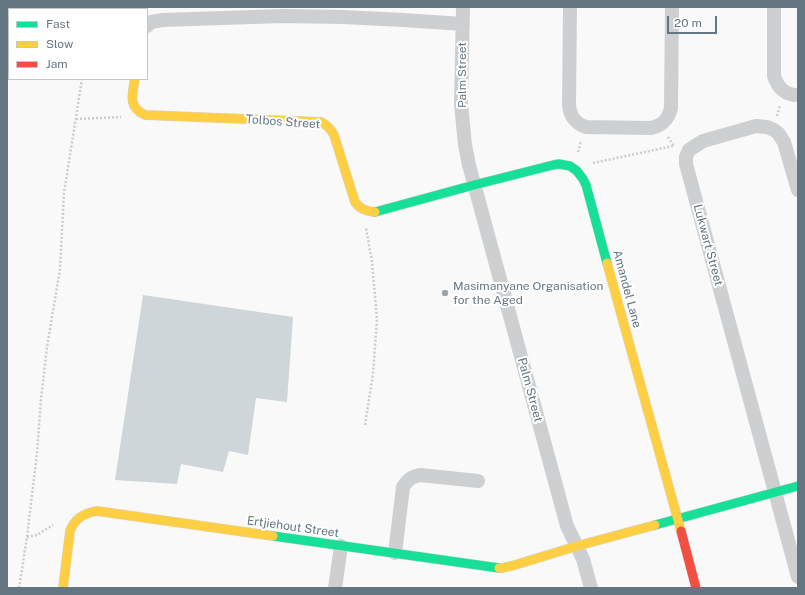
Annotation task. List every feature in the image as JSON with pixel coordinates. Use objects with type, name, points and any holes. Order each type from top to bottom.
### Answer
[{"type":"street","name":"Palm Street","points":[[463,7],[462,104],[465,145],[469,165],[566,526],[583,559],[591,588]]},
{"type":"street","points":[[570,7],[569,111],[575,121],[586,127],[650,128],[656,127],[666,120],[671,108],[672,7]]},
{"type":"street","points":[[774,7],[774,76],[779,88],[788,94],[798,95]]},
{"type":"street","points":[[148,25],[151,22],[163,20],[283,16],[365,18],[463,24]]},
{"type":"street","points":[[133,102],[135,80]]},
{"type":"street","name":"Tolbos Street","points":[[133,102],[133,105],[138,111],[145,115],[321,122],[332,131],[354,197],[358,206],[363,210]]},
{"type":"street","points":[[689,150],[702,141],[756,126],[767,127],[778,133],[784,142],[798,190]]},
{"type":"street","name":"Lukwart Street","points":[[689,150],[686,157],[686,164],[798,577]]},
{"type":"street","points":[[363,210],[374,212],[474,184],[553,165],[560,164],[573,167]]},
{"type":"street","name":"Amandel Lane","points":[[573,167],[580,174],[586,185],[696,588]]},
{"type":"street","points":[[396,553],[404,487],[409,479],[420,475],[478,480]]},
{"type":"street","points":[[577,546],[798,486]]},
{"type":"street","name":"Ertjiehout Street","points":[[63,588],[72,525],[84,513],[90,511],[502,568],[577,546]]},
{"type":"street","points":[[335,588],[341,546]]},
{"type":"path","points":[[19,588],[37,453],[46,355],[60,269],[64,193],[82,80]]},
{"type":"path","points":[[774,130],[784,91]]},
{"type":"path","points":[[76,119],[124,116],[133,102]]},
{"type":"path","points":[[661,124],[673,146]]},
{"type":"path","points":[[586,127],[573,167],[673,146],[689,150]]},
{"type":"path","points":[[363,210],[372,262],[377,319],[373,374],[365,425]]},
{"type":"shaded area","points":[[143,295],[293,317],[287,402],[256,398],[248,455],[229,451],[223,472],[181,464],[177,484],[115,480]]},
{"type":"traffic: fast","points":[[375,212],[553,165],[559,164],[570,166],[577,171],[586,185],[607,263]]},
{"type":"traffic: fast","points":[[655,525],[798,486]]},
{"type":"traffic: fast","points":[[273,536],[499,568]]},
{"type":"traffic: slow","points":[[135,80],[132,100],[136,108],[145,115],[323,123],[329,127],[334,135],[355,202],[364,209],[375,212]]},
{"type":"traffic: slow","points":[[607,263],[681,531]]},
{"type":"traffic: slow","points":[[63,588],[70,531],[77,519],[92,512],[97,511],[273,536]]},
{"type":"traffic: slow","points":[[499,568],[515,565],[577,546],[655,525]]},
{"type":"traffic: jam","points":[[681,531],[696,588]]},
{"type":"place","name":"Masimanyane Organisation for the Aged","points":[[445,293]]}]
